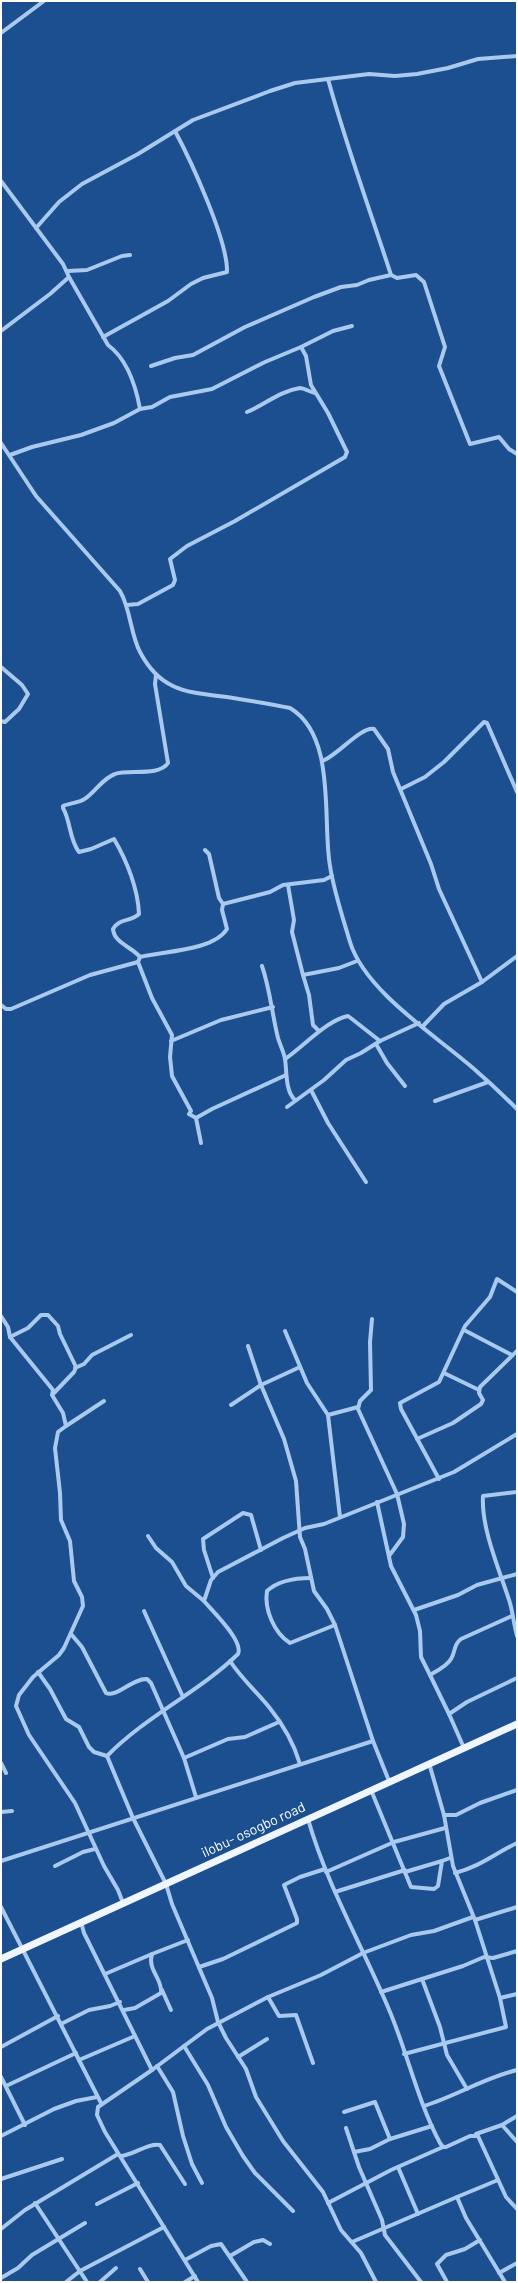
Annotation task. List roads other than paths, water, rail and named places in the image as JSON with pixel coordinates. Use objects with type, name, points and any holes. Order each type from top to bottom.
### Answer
[{"type":"main road","name":"ilobu- osogbo road","points":[[1,1959],[517,1724]]},
{"type":"street","points":[[1,33],[44,1]]},
{"type":"street","points":[[36,228],[59,202],[82,184],[138,154],[193,120],[270,91],[295,83],[369,74],[395,76],[417,74],[448,68],[478,59],[517,56]]},
{"type":"street","points":[[328,79],[343,134],[359,175],[391,275]]},
{"type":"street","points":[[103,337],[168,301],[191,284],[203,278],[227,272],[228,260],[217,229],[186,152],[175,131]]},
{"type":"street","points":[[1,181],[68,271],[69,277],[103,337],[108,345],[116,352],[129,374],[140,409]]},
{"type":"street","points":[[68,271],[92,269],[122,256],[130,255]]},
{"type":"street","points":[[151,366],[175,358],[193,355],[245,327],[341,287],[356,285],[369,280],[391,275],[397,278],[416,275],[424,282],[445,347],[439,366],[470,444],[499,437],[508,449],[517,454]]},
{"type":"street","points":[[1,330],[50,294],[69,277]]},
{"type":"street","points":[[10,455],[37,445],[81,435],[114,423],[140,409],[152,407],[170,397],[212,389],[271,359],[301,347],[333,331],[352,326]]},
{"type":"street","points":[[127,605],[138,604],[173,584],[175,580],[170,559],[187,546],[235,522],[345,457],[347,452],[334,423],[311,385],[306,356],[301,347]]},
{"type":"street","points":[[247,412],[258,407],[272,397],[301,388],[315,393]]},
{"type":"street","points":[[1,444],[10,455],[36,496],[111,580],[127,605],[140,651],[156,675],[169,685],[194,694],[232,698],[290,708],[298,713],[307,724],[322,761],[327,800],[330,866],[332,876],[351,944],[358,961],[373,982],[517,1109]]},
{"type":"street","points":[[1,667],[22,685],[28,694],[11,718],[5,722],[1,721]]},
{"type":"street","points":[[156,675],[156,684],[168,763],[166,766],[148,771],[116,774],[83,800],[72,802],[63,806],[67,814],[74,843],[79,852],[91,849],[111,839],[116,842],[130,872],[139,914],[129,920],[120,921],[113,929],[113,934],[116,939],[140,957],[188,948],[218,938],[227,929],[222,910],[223,904],[219,898],[209,854],[205,850]]},
{"type":"street","points":[[401,789],[425,777],[444,762],[484,722],[487,723],[502,754],[517,792]]},
{"type":"street","points":[[322,761],[332,757],[354,738],[373,728],[388,749],[392,768],[442,896],[482,982]]},
{"type":"street","points":[[223,904],[270,892],[282,885],[324,880],[332,876]]},
{"type":"street","points":[[288,885],[294,920],[292,932],[303,975],[310,995],[313,1025],[319,1031]]},
{"type":"street","points":[[287,1107],[311,1090],[346,1060],[378,1042],[421,1025],[444,1004],[482,982],[517,956]]},
{"type":"street","points":[[140,957],[138,962],[152,998],[172,1035],[170,1057],[172,1076],[191,1111],[189,1114],[196,1118],[201,1143]]},
{"type":"street","points":[[303,975],[339,968],[358,961]]},
{"type":"street","points":[[1,1006],[6,1009],[11,1009],[90,975],[138,962]]},
{"type":"street","points":[[262,966],[273,1007],[278,1037],[285,1059],[286,1075],[292,1097],[295,1100]]},
{"type":"street","points":[[171,1041],[220,1020],[273,1007]]},
{"type":"street","points":[[285,1059],[319,1031],[343,1017],[348,1016],[378,1042],[387,1063],[405,1086]]},
{"type":"street","points":[[196,1118],[212,1109],[286,1075]]},
{"type":"street","points":[[434,1101],[488,1082]]},
{"type":"street","points":[[311,1090],[328,1123],[366,1182]]},
{"type":"street","points":[[439,1479],[401,1409],[400,1403],[432,1388],[439,1382],[465,1326],[490,1297],[497,1279],[517,1292]]},
{"type":"street","points":[[10,1337],[28,1328],[41,1315],[48,1315],[58,1326],[60,1334],[75,1363],[75,1368]]},
{"type":"street","points":[[1,1316],[8,1327],[10,1337],[53,1390],[52,1395],[63,1413],[66,1426]]},
{"type":"street","points":[[372,1319],[370,1342],[371,1390],[360,1401],[358,1407],[397,1494],[404,1532],[401,1541],[389,1556]]},
{"type":"street","points":[[464,1330],[512,1355]]},
{"type":"street","points":[[285,1331],[307,1383],[328,1415],[340,1517]]},
{"type":"street","points":[[52,1395],[75,1368],[84,1364],[92,1355],[131,1335]]},
{"type":"street","points":[[248,1346],[261,1385],[284,1439],[296,1481],[300,1537],[314,1591],[327,1609],[335,1625],[373,1741],[390,1782]]},
{"type":"street","points":[[479,1390],[517,1351]]},
{"type":"street","points":[[231,1405],[261,1385],[300,1367]]},
{"type":"street","points":[[417,1439],[474,1410],[483,1401],[479,1390],[444,1372]]},
{"type":"street","points":[[104,1401],[58,1432],[55,1448],[60,1493],[61,1520],[70,1541],[74,1581],[83,1602],[81,1612],[59,1655],[38,1672],[19,1695],[16,1710],[29,1734],[75,1803],[95,1849],[118,1890],[123,1903]]},
{"type":"street","points":[[328,1415],[358,1407]]},
{"type":"street","points":[[204,1601],[213,1578],[218,1572],[300,1531],[439,1479],[454,1472],[517,1434]]},
{"type":"street","points":[[517,1492],[483,1496],[485,1522],[517,1636]]},
{"type":"street","points":[[377,1502],[389,1556],[396,1579],[414,1610],[420,1631],[421,1657],[464,1748]]},
{"type":"street","points":[[213,1578],[202,1542],[207,1536],[236,1516],[243,1513],[251,1515],[261,1550]]},
{"type":"street","points":[[108,1756],[238,1654],[238,1645],[204,1601],[186,1586],[172,1562],[156,1548],[148,1536]]},
{"type":"street","points":[[414,1610],[458,1594],[477,1585],[517,1574]]},
{"type":"street","points":[[311,1578],[295,1578],[267,1590],[268,1608],[275,1628],[290,1643],[335,1625]]},
{"type":"street","points":[[144,1611],[183,1696]]},
{"type":"street","points":[[430,1675],[451,1660],[455,1645],[461,1639],[512,1616]]},
{"type":"street","points":[[71,1634],[82,1646],[106,1693],[112,1694],[140,1680],[147,1679],[151,1683],[184,1758],[196,1797]]},
{"type":"street","points":[[230,1661],[241,1677],[270,1708],[295,1748],[300,1764]]},
{"type":"street","points":[[38,1672],[50,1689],[66,1719],[79,1727],[89,1747],[94,1752],[108,1756]]},
{"type":"street","points":[[449,1714],[462,1704],[517,1678]]},
{"type":"street","points":[[184,1758],[228,1739],[245,1737],[278,1722]]},
{"type":"street","points":[[1,1861],[373,1741]]},
{"type":"street","points":[[108,1756],[133,1818],[166,1884],[199,1967],[218,2022],[238,2057],[263,2111],[283,2141],[319,2186],[341,2230],[361,2253],[376,2282]]},
{"type":"street","points":[[1,1763],[5,1768],[6,1773]]},
{"type":"street","points":[[404,2054],[505,2028],[500,1998],[474,1918],[450,1858],[444,1815],[429,1763]]},
{"type":"street","points":[[371,1790],[412,1887],[434,1889],[438,1886],[442,1861]]},
{"type":"street","points":[[444,1815],[456,1815],[480,1803],[517,1790]]},
{"type":"street","points":[[1,1812],[12,1811]]},
{"type":"street","points":[[308,1819],[326,1871],[396,2027],[404,2054],[424,2106],[443,2147]]},
{"type":"street","points":[[199,1967],[223,1959],[297,1923],[284,1885],[300,1877],[326,1871],[394,1842],[445,1828]]},
{"type":"street","points":[[455,1873],[482,1864],[497,1853],[517,1843]]},
{"type":"street","points":[[55,1866],[83,1852],[95,1849]]},
{"type":"street","points":[[335,1892],[450,1858]]},
{"type":"street","points":[[1,1907],[58,2016],[101,2103]]},
{"type":"street","points":[[198,2282],[97,2116],[98,2107],[101,2103],[152,2070],[218,2022],[268,1997],[321,1975],[363,1952],[411,1935],[434,1931],[474,1918],[517,1907]]},
{"type":"street","points":[[81,1922],[84,1933],[124,2010],[152,2070]]},
{"type":"street","points":[[106,1974],[188,1940]]},
{"type":"street","points":[[381,1992],[484,1958],[487,1959],[517,1950]]},
{"type":"street","points":[[152,1954],[151,1967],[171,2010]]},
{"type":"street","points":[[422,1979],[447,2055],[467,2090]]},
{"type":"street","points":[[124,2010],[135,2008],[159,1995],[162,1990]]},
{"type":"street","points":[[500,1998],[517,1994]]},
{"type":"street","points":[[268,1997],[279,2016],[292,2013],[296,2015],[313,2063]]},
{"type":"street","points":[[62,2024],[89,2010],[110,2006],[120,2002]]},
{"type":"street","points":[[1,2047],[58,2016]]},
{"type":"street","points":[[79,2060],[135,2036]]},
{"type":"street","points":[[238,2057],[267,2039]]},
{"type":"street","points":[[184,2046],[208,2085],[226,2127],[243,2156],[255,2173],[293,2211]]},
{"type":"street","points":[[6,2086],[76,2053]]},
{"type":"street","points":[[157,2066],[173,2092],[183,2136],[192,2164],[202,2183]]},
{"type":"street","points":[[424,2106],[467,2090],[479,2081],[517,2070]]},
{"type":"street","points":[[1,2077],[25,2125]]},
{"type":"street","points":[[1,2136],[54,2109],[76,2101],[97,2097]]},
{"type":"street","points":[[344,2112],[375,2102],[390,2139]]},
{"type":"street","points":[[328,2203],[366,2183],[443,2147],[502,2125],[517,2116]]},
{"type":"street","points":[[502,2125],[517,2142]]},
{"type":"street","points":[[354,2152],[370,2149],[390,2139],[432,2126]]},
{"type":"street","points":[[346,2128],[384,2228],[385,2235],[421,2282]]},
{"type":"street","points":[[476,2134],[480,2138],[506,2197],[517,2209]]},
{"type":"street","points":[[1,2229],[35,2203],[120,2155],[129,2156],[154,2145],[160,2145],[185,2184]]},
{"type":"street","points":[[1,2179],[62,2159]]},
{"type":"street","points":[[398,2168],[418,2214]]},
{"type":"street","points":[[352,2242],[498,2180]]},
{"type":"street","points":[[97,2204],[138,2183]]},
{"type":"street","points":[[457,2197],[466,2218],[505,2282]]},
{"type":"street","points":[[35,2203],[87,2282]]},
{"type":"street","points":[[1,2278],[59,2238],[85,2223]]},
{"type":"street","points":[[66,2282],[80,2271],[164,2227]]},
{"type":"street","points":[[230,2256],[258,2241],[264,2240],[270,2244]]},
{"type":"street","points":[[447,2282],[437,2264],[446,2255],[465,2249],[480,2240]]},
{"type":"street","points":[[184,2260],[218,2244],[223,2247],[230,2256],[247,2282]]},
{"type":"street","points":[[499,2273],[517,2263]]},
{"type":"street","points":[[100,2282],[116,2268]]},
{"type":"street","points":[[140,2269],[148,2282]]},
{"type":"street","points":[[185,2282],[195,2276]]}]
